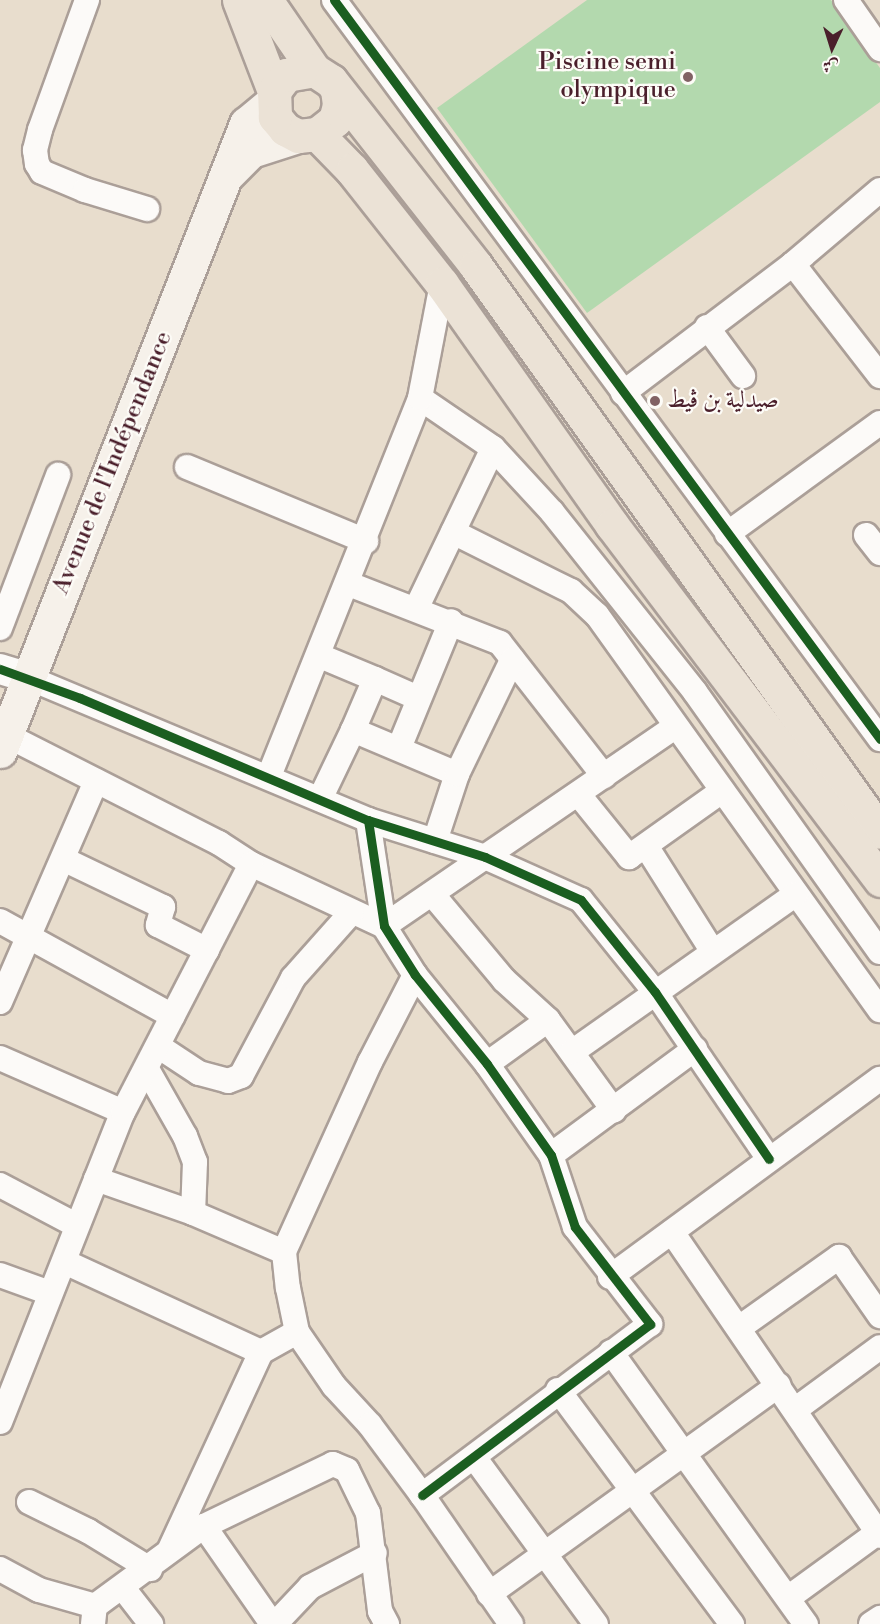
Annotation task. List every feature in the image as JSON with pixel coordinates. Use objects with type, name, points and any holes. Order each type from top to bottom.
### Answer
[{"type":"highway","points":[[239,0],[280,123],[308,135],[352,170],[442,284],[612,525],[880,880]]},
{"type":"highway","points":[[266,0],[325,80],[476,266],[880,832]]},
{"type":"highway","points":[[273,97],[286,75],[325,80]]},
{"type":"highway","points":[[308,135],[335,120],[339,105],[325,80]]},
{"type":"main road","name":"Avenue de l'Indépendance","points":[[3,743],[9,669],[227,175],[246,124],[273,97]]},
{"type":"main road","points":[[227,175],[251,152],[270,142],[308,135]]},
{"type":"street","points":[[87,0],[40,130],[35,150],[37,164],[42,172],[85,190],[147,209]]},
{"type":"street","points":[[334,0],[880,739]]},
{"type":"street","points":[[846,0],[880,49]]},
{"type":"street","points":[[623,393],[793,264],[880,190]]},
{"type":"street","points":[[793,264],[880,376]]},
{"type":"street","points":[[269,776],[349,584],[420,398],[442,284]]},
{"type":"street","points":[[707,327],[743,376]]},
{"type":"street","points":[[420,398],[493,448],[552,512],[695,692],[880,952]]},
{"type":"street","points":[[727,534],[880,423]]},
{"type":"street","points":[[416,609],[493,448]]},
{"type":"street","points":[[187,467],[366,541]]},
{"type":"street","points":[[0,628],[58,475]]},
{"type":"street","points":[[453,532],[572,591],[597,615],[675,727],[880,1010]]},
{"type":"street","points":[[349,584],[451,621],[500,643],[604,776]]},
{"type":"street","points":[[399,748],[451,621]]},
{"type":"street","points":[[320,656],[418,698]]},
{"type":"street","points":[[435,841],[457,774],[512,660]]},
{"type":"street","points":[[9,669],[269,776],[368,820],[485,857],[580,900],[655,992],[769,1159]]},
{"type":"street","points":[[320,799],[375,679]]},
{"type":"street","points":[[384,926],[434,895],[485,857],[579,795],[675,727]]},
{"type":"street","points":[[353,730],[457,774]]},
{"type":"street","points":[[3,743],[96,781],[219,843],[251,864],[351,913],[384,926]]},
{"type":"street","points":[[0,1002],[96,781]]},
{"type":"street","points":[[579,795],[629,857],[722,791]]},
{"type":"street","points":[[368,820],[384,926],[415,975],[487,1064],[551,1155],[575,1227],[610,1276],[650,1324],[558,1390],[422,1495]]},
{"type":"street","points":[[646,846],[713,952]]},
{"type":"street","points":[[63,860],[163,908],[158,925],[207,950]]},
{"type":"street","points":[[0,1422],[20,1380],[76,1225],[123,1112],[148,1071],[158,1046],[251,864]]},
{"type":"street","points":[[572,1053],[796,894]]},
{"type":"street","points":[[434,895],[504,980],[548,1020],[614,1111]]},
{"type":"street","points":[[158,1046],[198,1073],[228,1081],[241,1076],[293,978],[351,913]]},
{"type":"street","points":[[0,921],[173,1016]]},
{"type":"street","points":[[415,975],[370,1062],[284,1252],[297,1332],[334,1386],[369,1425],[422,1495],[510,1624]]},
{"type":"street","points":[[487,1064],[548,1020]]},
{"type":"street","points":[[551,1155],[614,1111],[694,1049]]},
{"type":"street","points":[[0,1058],[123,1112]]},
{"type":"street","points":[[148,1071],[185,1136],[195,1162],[193,1213]]},
{"type":"street","points":[[610,1276],[880,1079]]},
{"type":"street","points":[[96,1179],[193,1213],[284,1252]]},
{"type":"street","points":[[0,1185],[76,1225]]},
{"type":"street","points":[[672,1232],[796,1409],[879,1534],[788,1598]]},
{"type":"street","points":[[739,1328],[839,1257],[880,1316]]},
{"type":"street","points":[[64,1262],[261,1352]]},
{"type":"street","points":[[0,1275],[50,1293]]},
{"type":"street","points":[[159,1562],[261,1352],[297,1332]]},
{"type":"street","points":[[796,1409],[880,1347]]},
{"type":"street","points":[[611,1352],[682,1455],[806,1624]]},
{"type":"street","points":[[489,1594],[547,1555],[779,1385]]},
{"type":"street","points":[[558,1390],[732,1624]]},
{"type":"street","points":[[474,1457],[596,1624]]},
{"type":"street","points":[[0,1569],[94,1615],[123,1588],[204,1526],[333,1464],[347,1470],[358,1486],[373,1529],[380,1611],[387,1624]]},
{"type":"street","points":[[29,1502],[159,1562]]},
{"type":"street","points":[[204,1526],[274,1624],[310,1587],[375,1553]]},
{"type":"street","points":[[123,1588],[151,1624]]},
{"type":"street","points":[[871,1624],[880,1618]]},
{"type":"green space","points":[[587,0],[831,0],[880,68],[880,102],[587,313],[437,108]]},
{"type":"cycle path","points":[[334,0],[880,739]]},
{"type":"cycle path","points":[[0,669],[80,698],[368,820],[485,857],[581,900],[655,992],[769,1159]]},
{"type":"cycle path","points":[[368,820],[384,926],[415,975],[487,1064],[551,1155],[575,1227],[650,1324],[422,1495]]},
{"type":"place","name":"Piscine semi olympique","points":[[688,77]]},
{"type":"place","name":"صيدلية بن ڤيط","points":[[655,401]]}]
